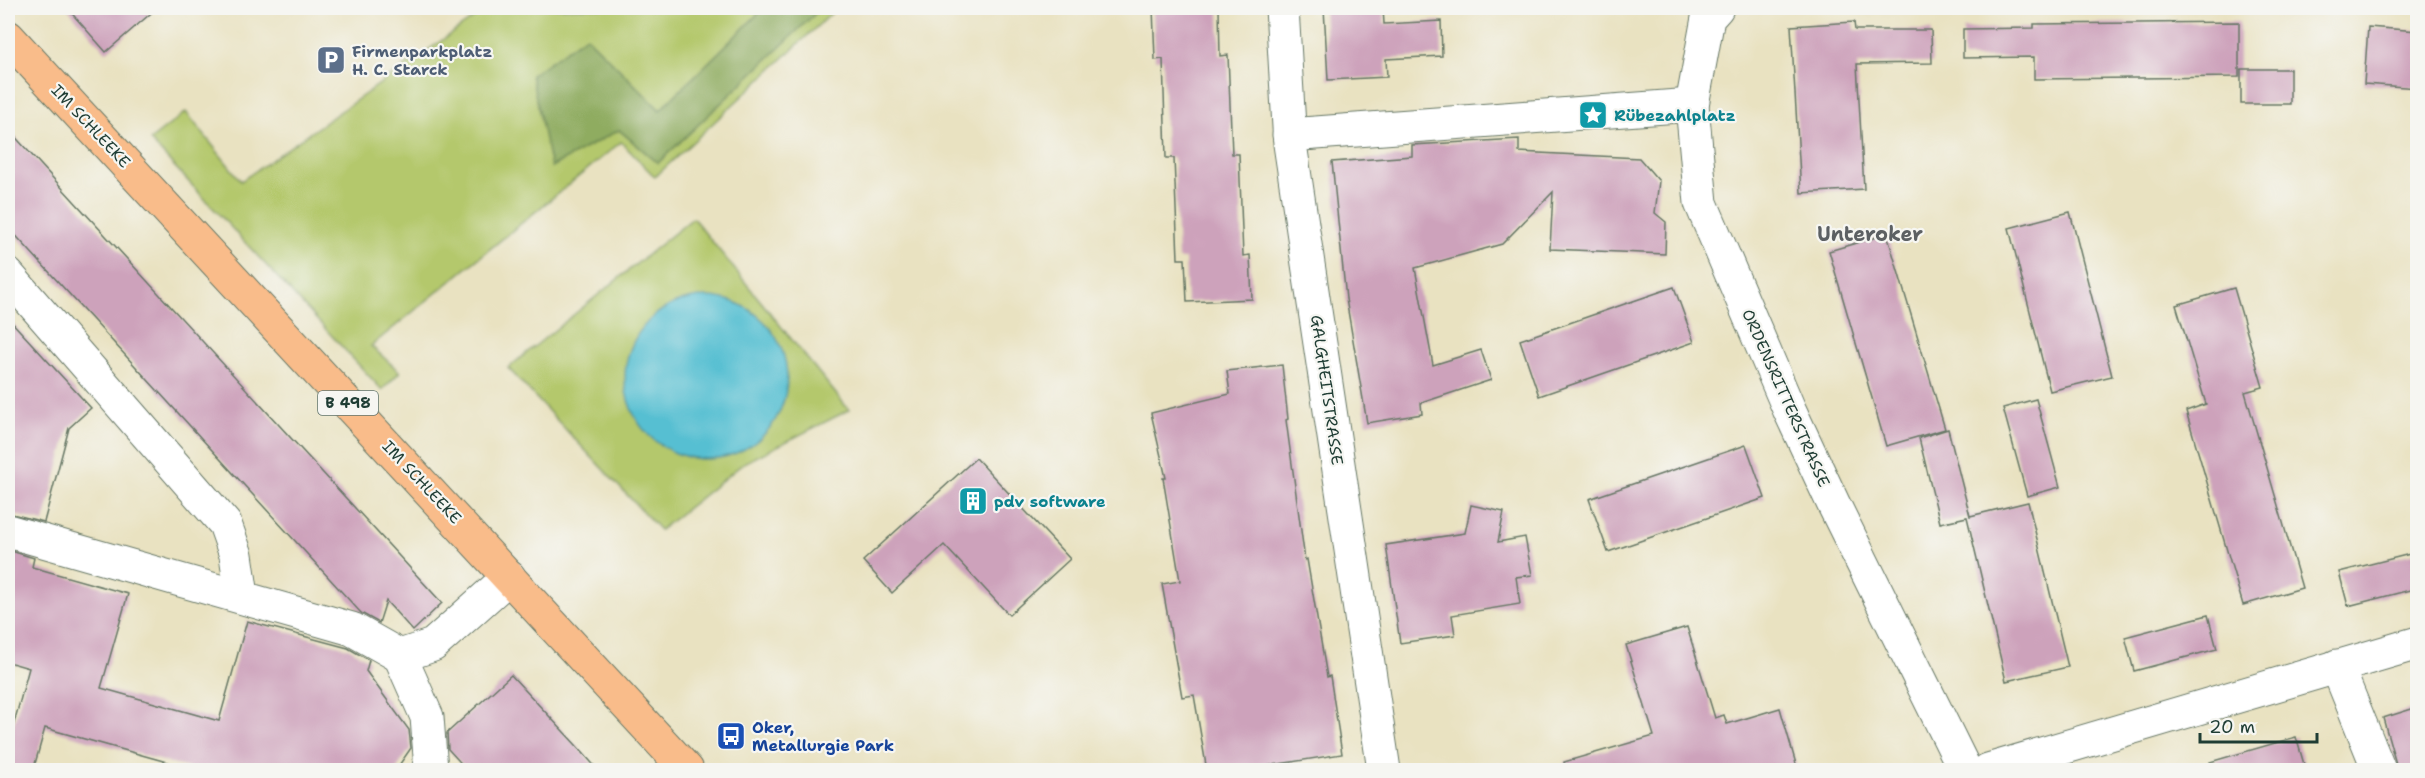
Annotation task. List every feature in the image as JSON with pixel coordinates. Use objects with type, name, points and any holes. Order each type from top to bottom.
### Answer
[{"type":"main road","name":"IM SCHLEEKE","points":[[8,37],[687,771]]},
{"type":"street","name":"GALGHEITSTRASSE","points":[[1282,8],[1289,135],[1384,771]]},
{"type":"street","name":"ORDENSRITTERSTRASSE","points":[[1717,8],[1708,18],[1692,105],[1701,203],[1828,492],[1965,771]]},
{"type":"street","points":[[1289,135],[1692,105]]},
{"type":"street","points":[[8,275],[225,524],[237,555],[242,596]]},
{"type":"street","points":[[8,531],[352,628],[400,656],[427,717],[431,771]]},
{"type":"street","points":[[400,656],[433,645],[509,577]]},
{"type":"street","points":[[1988,771],[2418,643]]},
{"type":"street","points":[[2337,666],[2379,771]]},
{"type":"green space","points":[[488,8],[764,8],[660,110],[586,36],[619,130],[658,163],[821,8],[837,8],[655,177],[621,142],[371,346],[400,372],[382,390],[150,140],[186,112],[241,181]]},
{"type":"green space","points":[[764,8],[821,8],[658,163],[619,130],[551,167],[531,75],[586,36],[660,110]]},
{"type":"green space","points":[[693,218],[849,410],[744,463],[660,530],[508,368]]},
{"type":"water","points":[[706,297],[737,303],[763,321],[781,347],[787,378],[781,409],[763,435],[737,453],[706,459],[675,453],[649,435],[631,409],[625,378],[631,347],[649,321],[675,303]]},
{"type":"building","points":[[67,8],[157,8],[106,52]]},
{"type":"building","points":[[1153,8],[1219,8],[1220,56],[1228,55],[1232,154],[1239,154],[1243,256],[1250,255],[1252,299],[1187,302],[1185,259],[1178,259],[1174,158],[1166,158],[1163,59],[1155,60]]},
{"type":"building","points":[[1324,8],[1383,8],[1384,24],[1441,21],[1442,56],[1386,59],[1387,77],[1328,80]]},
{"type":"building","points":[[1854,22],[1855,30],[1931,30],[1932,63],[1857,64],[1864,189],[1801,193],[1791,26]]},
{"type":"building","points":[[2239,22],[2239,77],[2034,79],[2034,57],[1963,58],[1963,29],[2034,28],[2034,24]]},
{"type":"building","points":[[2368,27],[2418,31],[2418,88],[2364,84]]},
{"type":"building","points":[[2241,69],[2290,69],[2290,104],[2241,104]]},
{"type":"building","points":[[8,129],[442,603],[413,631],[386,601],[379,623],[361,613],[8,227]]},
{"type":"building","points":[[1519,139],[1519,152],[1639,158],[1659,181],[1655,213],[1666,222],[1665,254],[1550,249],[1553,192],[1502,244],[1415,268],[1433,365],[1481,350],[1491,380],[1421,403],[1422,414],[1367,423],[1346,299],[1332,162],[1412,156],[1412,145]]},
{"type":"building","points":[[2070,212],[2112,376],[2050,391],[2009,228]]},
{"type":"building","points":[[1887,234],[1945,429],[1886,446],[1829,251]]},
{"type":"building","points":[[1674,287],[1694,342],[1539,396],[1520,340]]},
{"type":"building","points":[[2234,288],[2263,387],[2245,392],[2302,588],[2243,605],[2186,411],[2206,404],[2176,305]]},
{"type":"building","points":[[8,318],[91,408],[69,428],[44,522],[8,513]]},
{"type":"building","points":[[1282,365],[1288,419],[1286,420],[1305,560],[1307,559],[1327,677],[1330,676],[1342,754],[1234,771],[1207,771],[1194,695],[1182,697],[1162,584],[1180,581],[1163,478],[1166,478],[1151,413],[1230,394],[1227,371]]},
{"type":"building","points":[[2036,399],[2060,487],[2027,496],[2003,408]]},
{"type":"building","points":[[1948,429],[1970,516],[2028,502],[2068,667],[2006,681],[1967,517],[1940,523],[1919,438]]},
{"type":"building","points":[[1746,445],[1765,498],[1608,552],[1589,499]]},
{"type":"building","name":"pdv software","points":[[976,458],[1070,559],[1009,615],[944,545],[892,593],[863,561]]},
{"type":"building","points":[[1471,505],[1504,512],[1498,542],[1525,537],[1532,575],[1516,577],[1520,604],[1452,615],[1455,635],[1400,643],[1386,545],[1465,533]]},
{"type":"building","points":[[8,550],[34,558],[32,567],[128,594],[101,688],[219,721],[247,621],[348,648],[369,660],[366,671],[409,730],[411,748],[395,771],[199,771],[45,728],[33,771],[8,771],[8,745],[29,668],[8,662]]},
{"type":"building","points":[[2418,552],[2418,588],[2348,606],[2339,572]]},
{"type":"building","points":[[2208,615],[2217,649],[2134,671],[2125,637]]},
{"type":"building","points":[[1687,627],[1715,718],[1724,715],[1727,724],[1780,708],[1798,771],[1565,771],[1564,762],[1654,736],[1626,645]]},
{"type":"building","points":[[511,675],[599,771],[468,771],[448,749],[447,733]]},
{"type":"building","points":[[2418,707],[2418,771],[2398,771],[2383,718]]},
{"type":"building","points":[[2296,737],[2306,771],[2211,771],[2210,762]]},
{"type":"place","name":"Firmenparkplatz H. C. Starck","points":[[331,60]]},
{"type":"place","name":"Rübezahlplatz","points":[[1593,115]]},
{"type":"place","name":"pdv software","points":[[973,501]]},
{"type":"place","name":"Oker, Metallurgie Park","points":[[731,736]]},
{"type":"district","name":"Unteroker","points":[[1870,234]]}]
